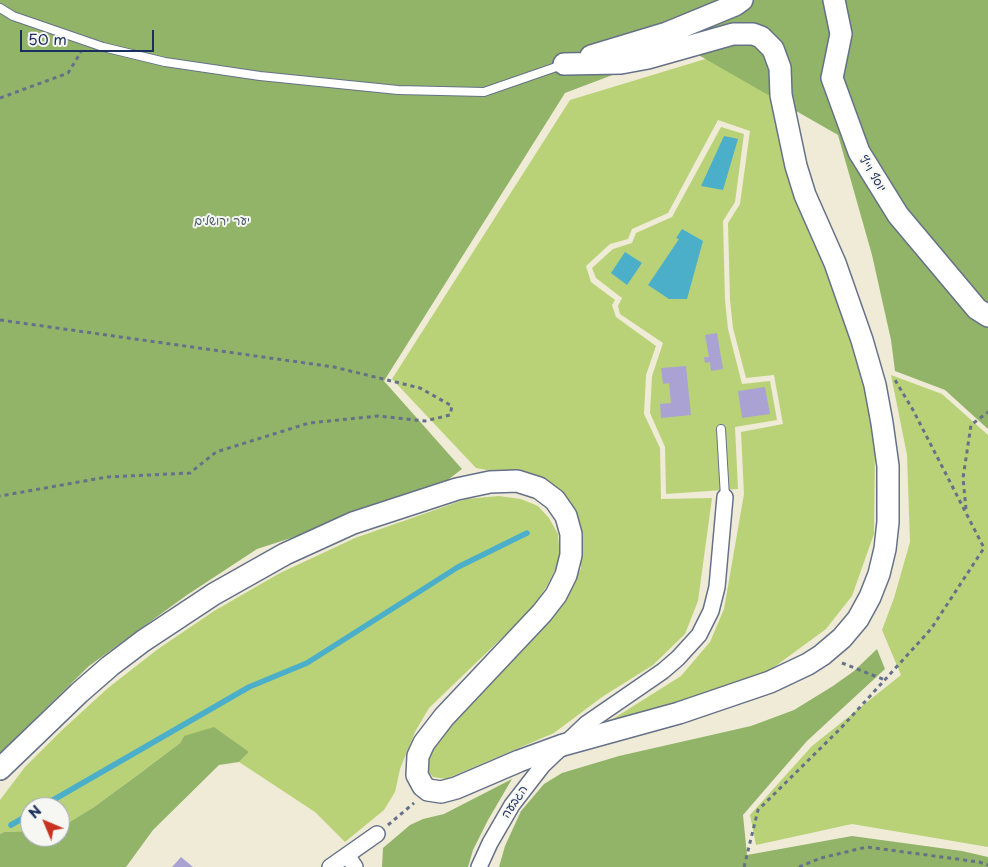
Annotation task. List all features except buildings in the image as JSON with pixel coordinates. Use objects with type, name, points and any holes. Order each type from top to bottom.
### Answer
[{"type":"main road","points":[[564,64],[667,33],[736,5],[742,0]]},
{"type":"main road","name":"יוסף וייץ","points":[[834,0],[841,34],[832,78],[858,152],[898,215],[977,309],[988,316]]},
{"type":"main road","points":[[0,768],[79,693],[143,641],[214,594],[278,558],[353,523],[457,489],[490,482],[517,481],[539,488],[555,500],[566,516],[571,534],[571,548],[566,575],[556,595],[542,613],[448,712],[424,742],[418,756],[417,774],[423,786],[430,790],[441,792],[456,788],[506,766],[563,745],[725,698],[790,673],[822,656],[842,638],[858,619],[870,597],[879,574],[885,549],[888,522],[888,466],[875,385],[862,340],[835,263],[805,196],[796,166],[781,95],[780,68],[774,49],[761,37],[753,34],[732,34],[648,58],[621,63],[564,64]]},
{"type":"street","name":"הגבעה","points":[[480,867],[490,843],[512,805],[543,765],[586,724],[663,671],[699,635],[711,611],[717,586],[725,497]]},
{"type":"street","points":[[330,867],[351,861],[377,834]]},
{"type":"lane","points":[[0,8],[13,16],[103,47],[165,62],[260,76],[398,90],[484,92],[564,64]]},
{"type":"lane","points":[[721,428],[725,497]]},
{"type":"path","points":[[0,98],[68,73],[87,41]]},
{"type":"path","points":[[0,320],[334,367],[420,388],[452,406],[450,415],[425,421],[378,416],[310,423],[216,452],[190,473],[107,477],[0,496]]},
{"type":"path","points":[[966,512],[963,478],[971,425],[988,412]]},
{"type":"path","points":[[984,548],[988,552]]},
{"type":"path","points":[[822,656],[886,680]]},
{"type":"path","points":[[377,834],[430,790]]},
{"type":"path","points":[[799,867],[821,858],[867,847],[979,862],[988,865]]},
{"type":"green space","name":"יער ירושלים","points":[[0,0],[988,0],[988,429],[945,390],[895,371],[891,340],[872,255],[838,135],[695,53],[652,60],[565,93],[384,381],[462,469],[432,492],[257,549],[187,595],[89,666],[0,753]]},
{"type":"green space","points":[[768,40],[858,346],[875,449],[874,534],[852,596],[826,629],[766,673],[600,727],[681,676],[710,642],[724,609],[744,494],[741,432],[783,424],[774,375],[746,378],[733,328],[730,300],[728,223],[740,204],[750,131],[718,120],[668,213],[632,229],[628,239],[610,244],[586,266],[591,282],[615,300],[612,305],[616,317],[656,346],[646,375],[644,414],[660,448],[661,499],[712,498],[698,601],[685,634],[653,665],[602,697],[554,733],[446,779],[433,777],[428,771],[428,755],[442,731],[568,593],[581,568],[580,534],[526,477],[476,468],[392,379],[570,100]]},
{"type":"green space","points":[[721,127],[744,134],[735,202],[723,221],[725,300],[728,329],[742,384],[770,381],[777,420],[735,427],[738,489],[666,494],[665,447],[650,413],[652,376],[663,343],[620,314],[618,306],[622,298],[596,278],[592,268],[613,249],[632,243],[636,233],[672,217]]},
{"type":"green space","points":[[891,375],[942,394],[988,435],[988,847],[852,824],[756,845],[750,815],[812,746],[901,675],[882,630],[894,598],[910,542],[907,455]]},
{"type":"green space","points":[[499,496],[521,499],[538,506],[549,518],[558,534],[560,559],[548,584],[531,610],[429,708],[415,732],[400,769],[395,792],[384,810],[345,842],[315,812],[239,762],[249,752],[184,736],[180,743],[139,774],[70,822],[70,797],[20,797],[20,831],[0,834],[0,800],[25,767],[108,688],[158,649],[214,611],[280,573],[355,538],[466,499]]},
{"type":"green space","points":[[877,649],[885,669],[807,741],[743,815],[747,855],[852,836],[962,851],[988,857],[988,867],[499,867],[505,846],[521,811],[544,784],[562,773],[619,756],[751,726],[794,710],[854,671]]},
{"type":"green space","points":[[214,727],[249,752],[239,762],[219,765],[153,830],[126,867],[0,867],[0,834],[20,831],[20,847],[70,847],[70,822],[139,774],[180,743],[184,736]]},
{"type":"green space","points":[[512,779],[473,850],[468,867],[382,867],[383,848],[410,825],[423,819],[444,814]]},
{"type":"water","points":[[724,136],[738,139],[723,190],[701,186]]},
{"type":"water","points":[[682,229],[703,241],[687,299],[669,299],[648,285],[679,239],[676,238]]},
{"type":"water","points":[[625,252],[642,263],[627,285],[611,273]]},
{"type":"waterway","points":[[58,797],[249,687],[307,663],[458,567],[527,533]]},
{"type":"waterway","points":[[11,825],[20,820]]}]
